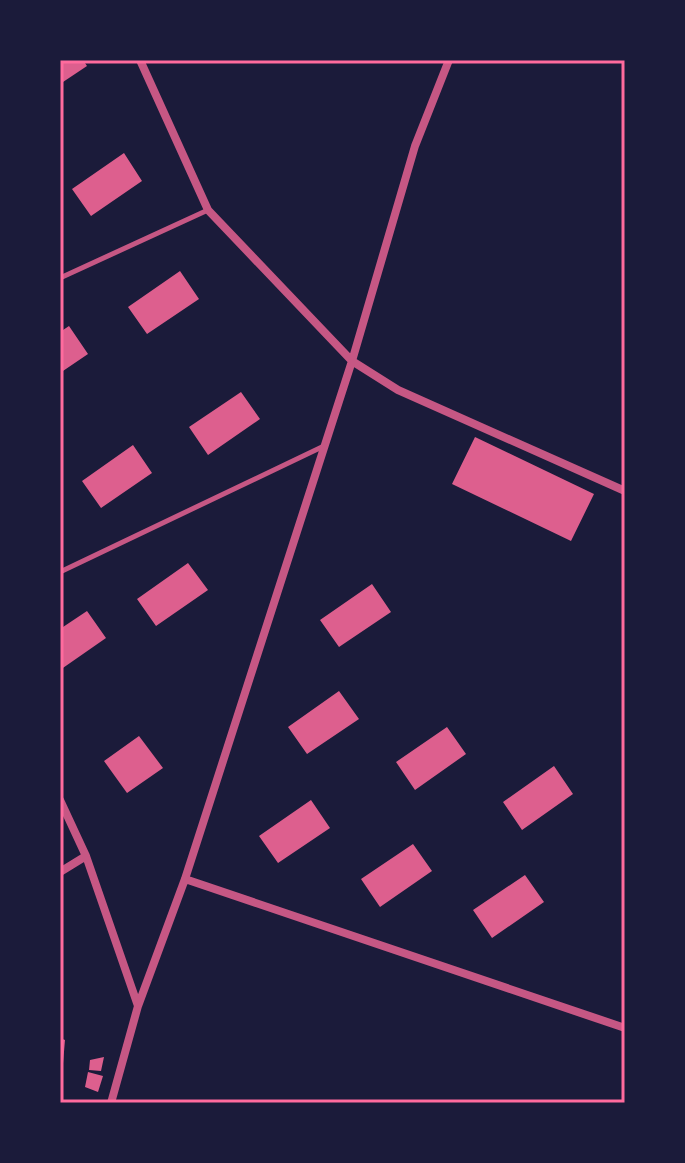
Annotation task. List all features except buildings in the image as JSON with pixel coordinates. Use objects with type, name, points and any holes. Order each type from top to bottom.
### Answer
[{"type":"street","points":[[140,60],[208,210],[352,361],[398,390],[625,491]]},
{"type":"street","points":[[111,1103],[138,1006],[185,879],[352,361],[415,146],[449,60]]},
{"type":"street","points":[[60,800],[86,856],[138,1006]]},
{"type":"street","points":[[60,872],[86,856]]},
{"type":"street","points":[[185,879],[625,1028]]},
{"type":"lane","points":[[60,278],[208,210]]},
{"type":"lane","points":[[60,572],[325,445]]}]
